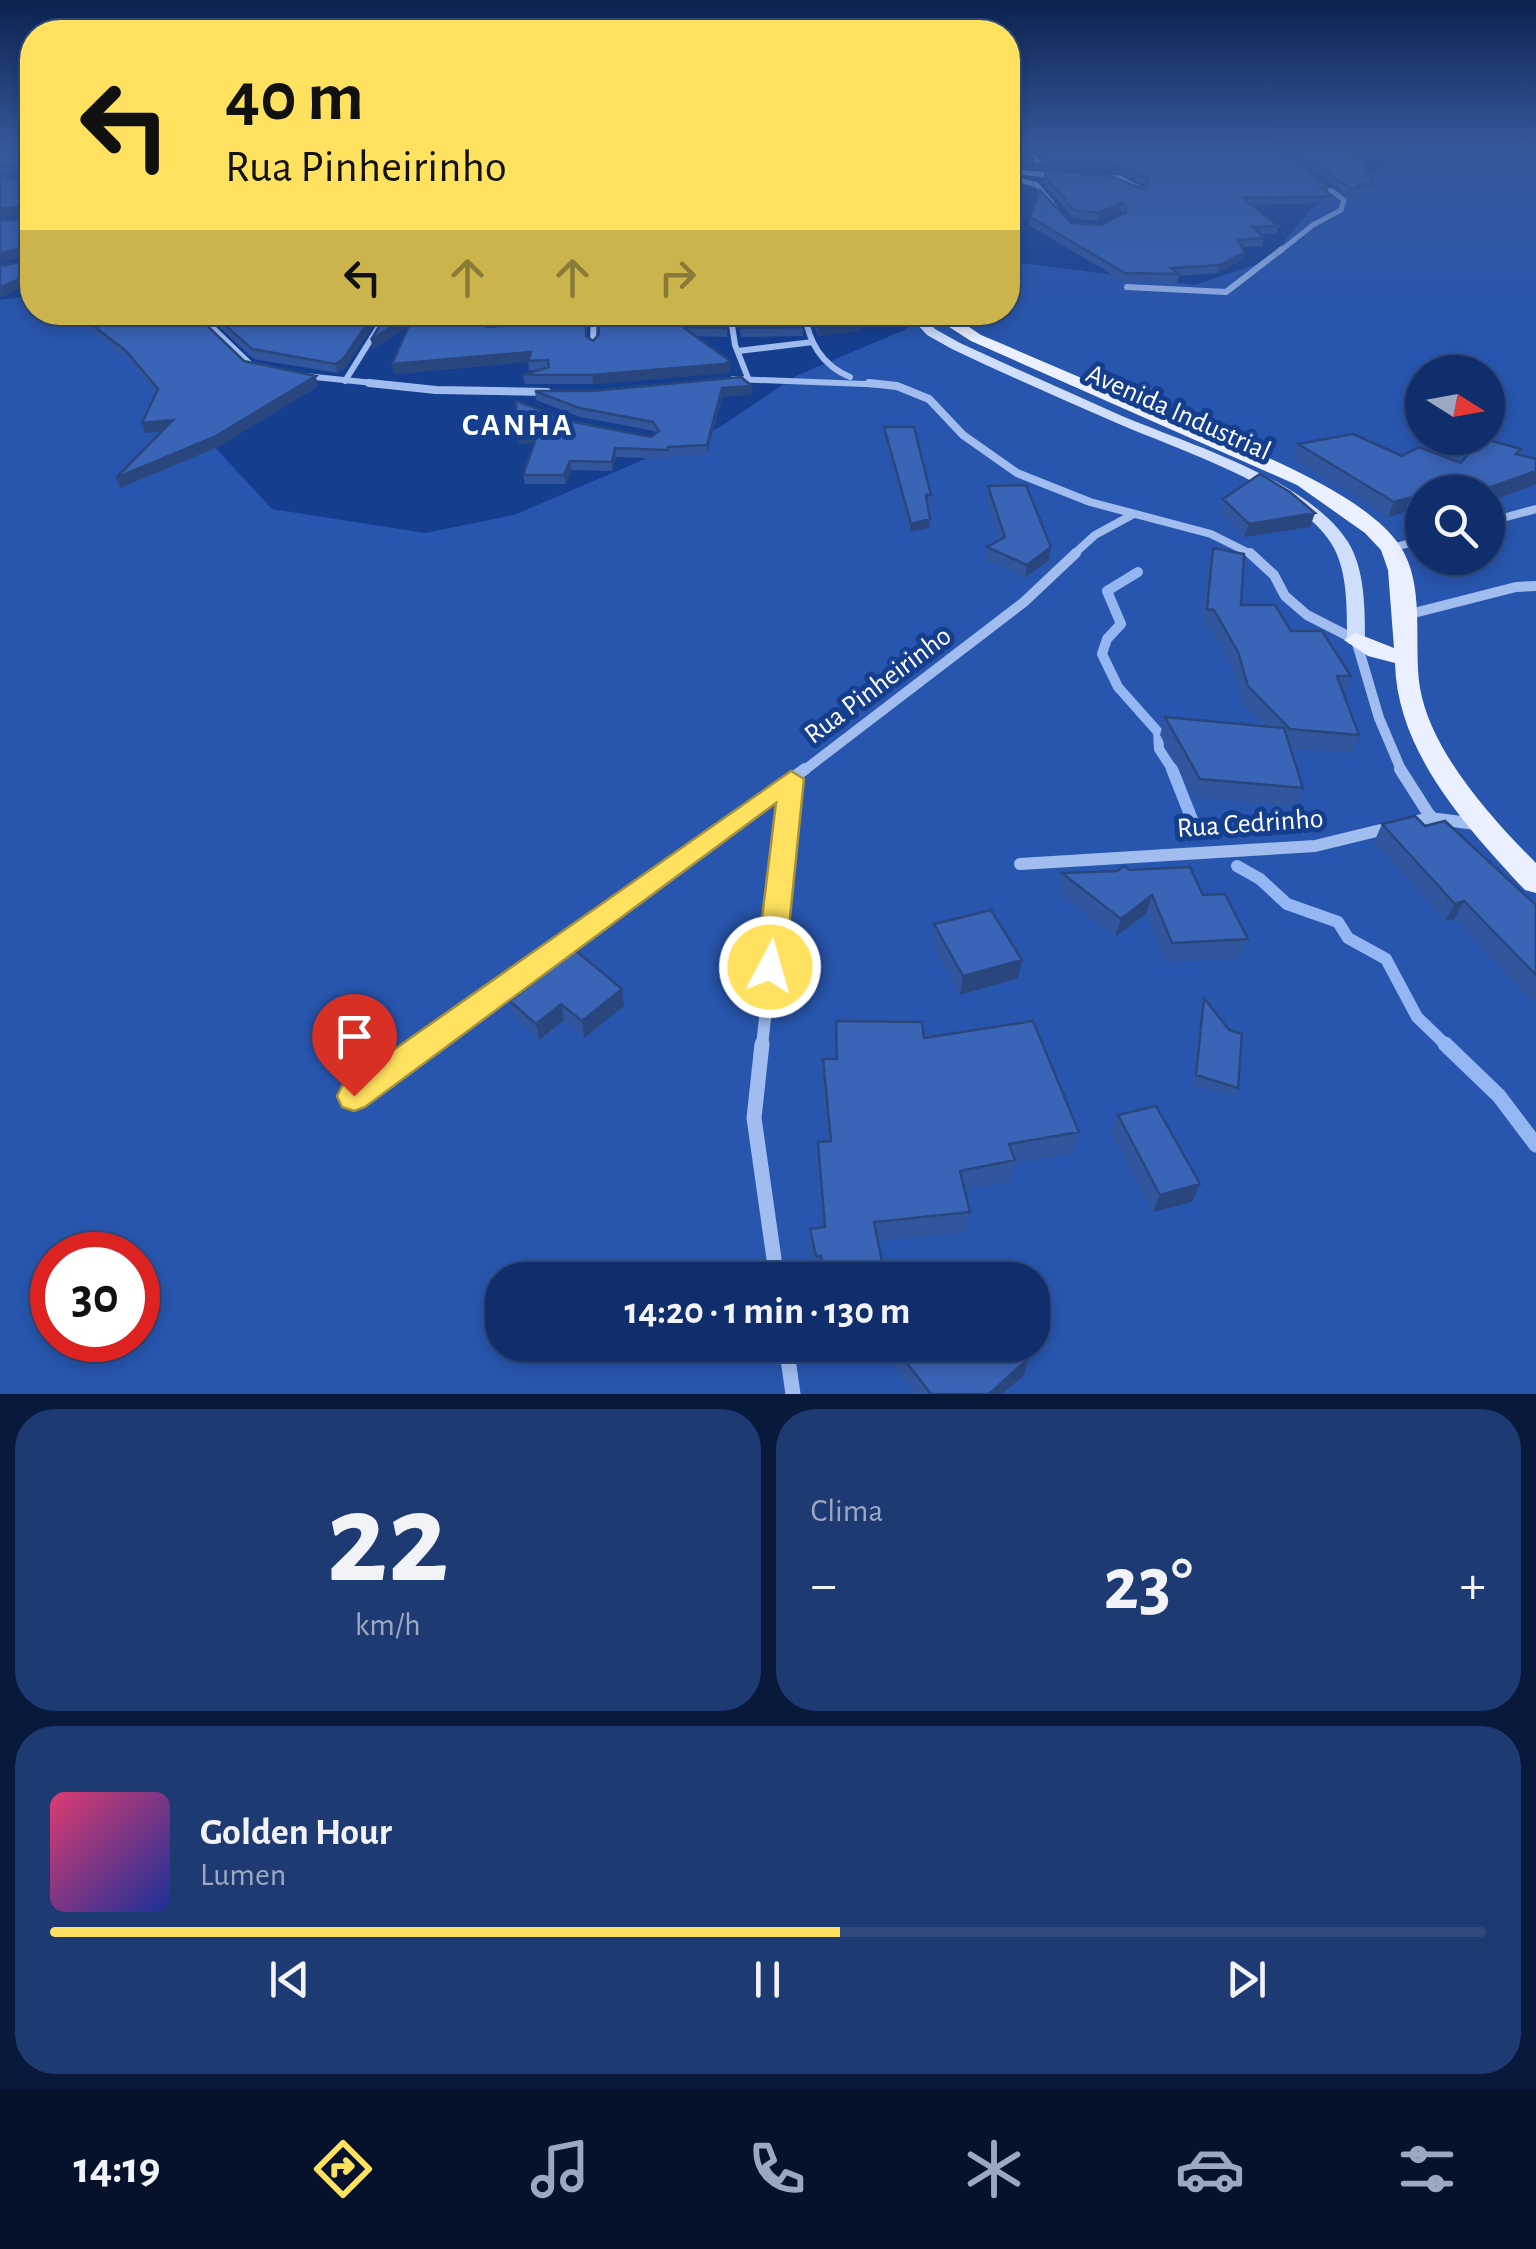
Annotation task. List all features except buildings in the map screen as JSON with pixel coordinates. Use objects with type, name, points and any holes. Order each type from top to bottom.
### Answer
[{"type":"main road","name":"Avenida Industrial","points":[[956,325],[976,338],[1304,481],[1343,506],[1391,548]]},
{"type":"main road","points":[[1391,548],[1399,570],[1406,615],[1408,690],[1430,746],[1482,826],[1536,882]]},
{"type":"main road","points":[[1356,640],[1376,651],[1405,658]]},
{"type":"street","points":[[1056,210],[1062,218]]},
{"type":"street","points":[[1127,287],[1226,292],[1313,225],[1341,210]]},
{"type":"street","points":[[209,325],[251,365],[264,368]]},
{"type":"street","points":[[345,382],[380,325]]},
{"type":"street","points":[[593,342],[594,325]]},
{"type":"street","points":[[733,325],[748,378]]},
{"type":"street","points":[[808,325],[829,370],[870,383]]},
{"type":"street","name":"Avenida Industrial","points":[[924,325],[956,346],[1286,495],[1321,519],[1342,544],[1356,613],[1356,640],[1391,750],[1409,789],[1430,818],[1457,843]]},
{"type":"street","points":[[738,352],[813,342]]},
{"type":"street","points":[[291,374],[345,382],[559,392]]},
{"type":"street","points":[[720,380],[870,383],[897,386],[929,399],[989,456],[1018,473],[1132,515],[1211,534],[1249,552],[1274,574],[1285,596],[1307,616],[1356,640]]},
{"type":"street","points":[[508,392],[521,402]]},
{"type":"street","points":[[1505,517],[1536,509]]},
{"type":"street","name":"Rua Pinheirinho","points":[[354,1096],[791,779],[1024,602],[1095,536],[1132,515]]},
{"type":"street","points":[[1391,548],[1405,544]]},
{"type":"street","points":[[1406,615],[1516,587],[1536,586]]},
{"type":"street","points":[[774,1262],[754,1118],[791,779]]},
{"type":"street","name":"Rua Cedrinho","points":[[1020,864],[1315,846],[1430,818],[1482,826]]},
{"type":"street","points":[[788,1362],[793,1394]]},
{"type":"shaded area","points":[[1310,210],[1536,210],[1536,1394],[0,1394],[0,300],[20,298],[20,325],[109,325],[151,378],[272,509],[425,533],[514,515],[720,427],[796,376],[911,325],[1020,325],[1020,263],[1195,285],[1269,260]]},
{"type":"waterway","points":[[1138,572],[1107,591],[1121,624],[1107,639],[1102,654],[1118,687],[1158,732],[1159,749],[1174,772]]},
{"type":"waterway","points":[[1172,769],[1193,822],[1202,828]]},
{"type":"waterway","points":[[1237,866],[1260,879],[1287,904],[1338,922],[1348,938],[1386,959],[1417,1017],[1447,1046]]},
{"type":"waterway","points":[[1445,1044],[1499,1096],[1536,1145]]},
{"type":"district","name":"CANHA","points":[[518,424]]},
{"type":"route","points":[[354,1096],[791,779],[770,967]]}]
